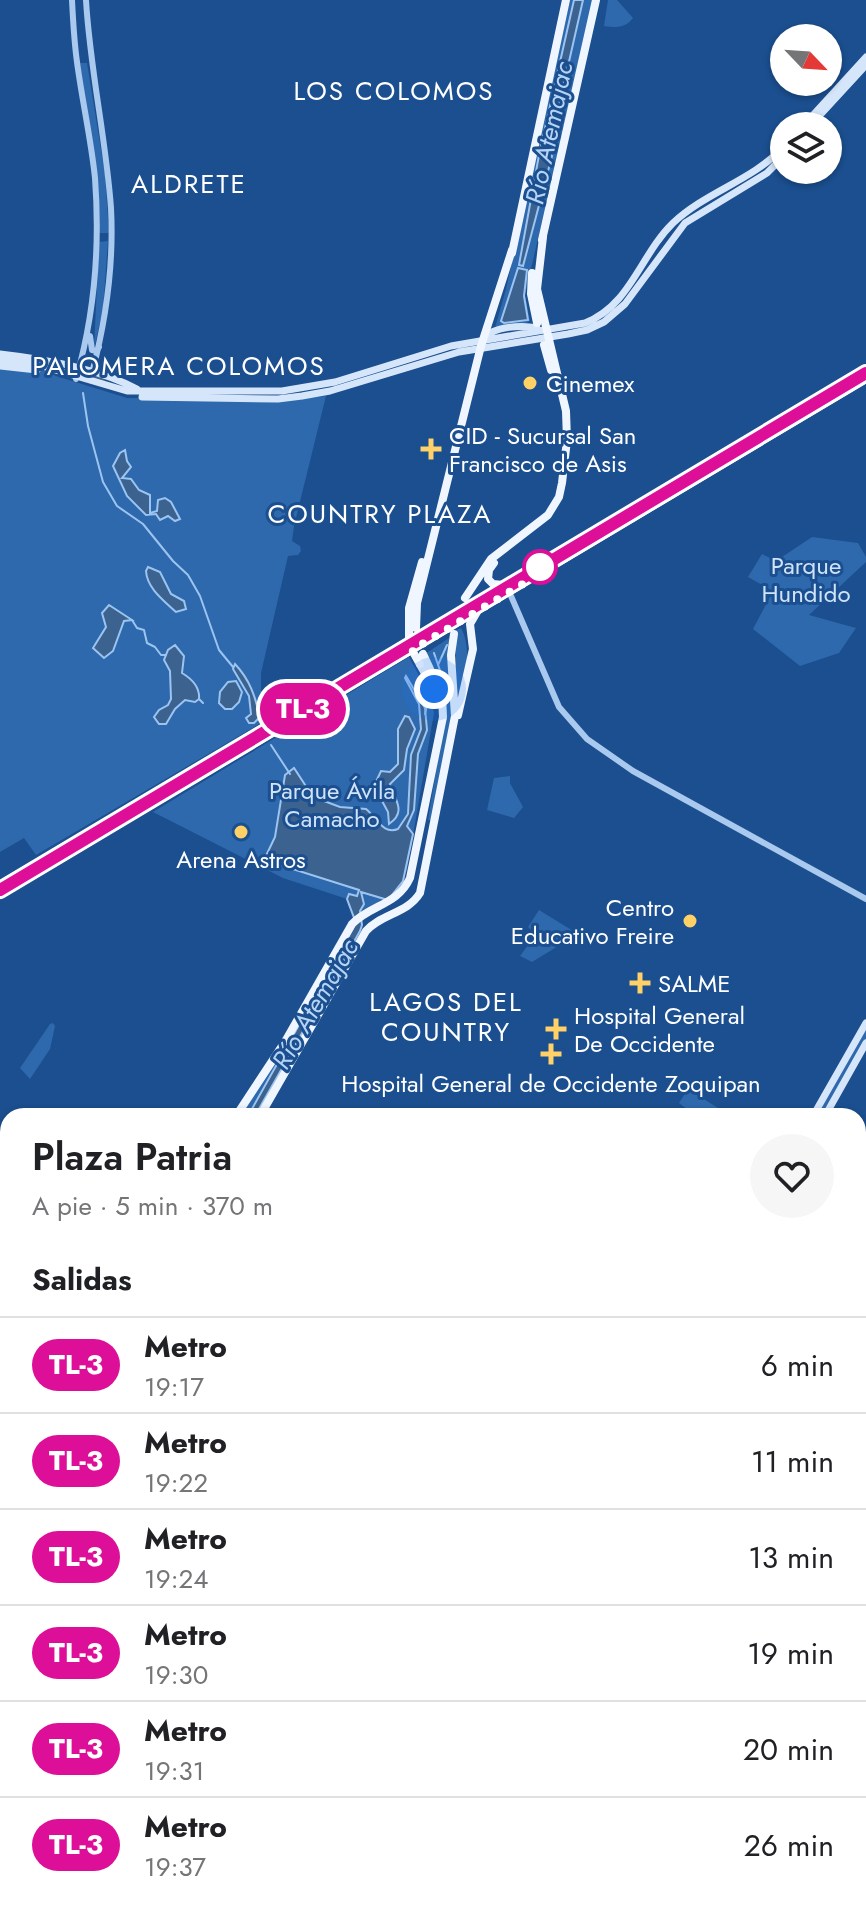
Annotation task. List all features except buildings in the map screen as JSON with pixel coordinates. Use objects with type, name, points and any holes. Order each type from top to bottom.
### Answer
[{"type":"main road","points":[[492,329],[566,0]]},
{"type":"main road","points":[[465,598],[491,559],[541,522],[557,501],[564,472],[567,433],[532,300],[531,283],[596,0]]},
{"type":"main road","points":[[816,112],[866,57]]},
{"type":"main road","points":[[823,112],[866,65]]},
{"type":"main road","points":[[0,354],[43,360],[127,395],[152,398],[284,398],[330,391],[484,345],[585,323],[604,313],[622,296],[673,224],[758,171],[770,160]]},
{"type":"main road","points":[[484,345],[493,331],[530,326],[543,333],[587,330],[604,322],[618,311],[685,223],[770,170]]},
{"type":"main road","points":[[416,628],[417,603],[435,528],[512,250]]},
{"type":"main road","points":[[78,374],[127,391],[293,390],[335,382],[451,346],[484,345]]},
{"type":"main road","points":[[0,363],[41,370],[92,373],[143,392]]},
{"type":"main road","points":[[0,885],[866,369]]},
{"type":"main road","points":[[0,895],[866,379]]},
{"type":"main road","points":[[284,398],[293,390]]},
{"type":"main road","points":[[409,640],[409,608],[435,528]]},
{"type":"main road","points":[[505,584],[491,583],[489,570],[523,535]]},
{"type":"main road","points":[[265,1108],[366,931],[378,920],[402,911],[416,899],[422,884],[453,727],[473,645],[470,624],[479,610]]},
{"type":"main road","points":[[452,667],[460,673],[466,671],[472,646],[466,627],[457,623]]},
{"type":"main road","points":[[453,727],[454,634]]},
{"type":"main road","points":[[412,650],[437,695],[441,730]]},
{"type":"main road","points":[[381,669],[375,670],[371,666],[387,653]]},
{"type":"main road","points":[[241,1108],[359,917],[391,902],[407,886],[443,717],[442,695],[423,654]]},
{"type":"main road","points":[[435,758],[427,820],[432,824],[436,821]]},
{"type":"main road","points":[[39,872],[44,859]]},
{"type":"main road","points":[[818,1108],[866,1023]]},
{"type":"main road","points":[[829,1108],[866,1043]]},
{"type":"street","points":[[72,0],[76,59],[94,175],[96,272],[90,324],[78,374]]},
{"type":"street","points":[[86,0],[90,59],[111,209],[109,284],[92,373]]},
{"type":"street","points":[[90,324],[91,349],[95,351],[99,347]]},
{"type":"street","points":[[511,596],[551,691],[559,707],[579,732],[623,765],[866,899]]},
{"type":"green space","points":[[570,0],[593,0],[525,295],[530,321],[523,325],[495,328],[506,289]]},
{"type":"green space","points":[[608,0],[617,0],[633,18],[620,26],[604,26]]},
{"type":"green space","points":[[80,63],[87,63],[105,174],[109,233],[99,233]]},
{"type":"green space","points":[[108,241],[103,309],[94,349],[99,242]]},
{"type":"green space","points":[[0,366],[36,367],[127,398],[292,400],[326,396],[294,526],[292,541],[300,546],[301,551],[298,555],[288,556],[261,673],[261,723],[36,855],[24,838],[0,852]]},
{"type":"green space","name":"Parque Hundido","points":[[812,537],[858,543],[866,562],[809,615],[856,628],[839,653],[800,666],[753,629],[773,591],[748,577],[762,554],[776,561]]},
{"type":"green space","points":[[461,628],[467,659],[457,712],[455,638],[456,630]]},
{"type":"green space","points":[[449,638],[452,718],[433,820],[428,820],[445,716],[425,654]]},
{"type":"green space","name":"Parque Ávila Camacho","points":[[409,657],[430,696],[434,713],[407,870],[398,890],[355,917],[347,899],[283,878],[153,812]]},
{"type":"green space","points":[[510,776],[510,783],[523,807],[514,818],[487,810],[494,778]]},
{"type":"green space","points":[[539,910],[578,934],[532,962],[520,956],[536,934],[528,927]]},
{"type":"green space","points":[[53,1023],[50,1049],[30,1079],[20,1068]]},
{"type":"green space","points":[[866,1023],[866,1042],[829,1108],[818,1108]]},
{"type":"green space","points":[[279,1055],[282,1057],[253,1108],[244,1108]]},
{"type":"green space","points":[[688,1089],[718,1108],[686,1108],[679,1103]]},
{"type":"water","name":"Río Atemajac","points":[[574,0],[583,0],[548,154],[552,156],[523,266],[519,265],[539,155]]},
{"type":"water","points":[[518,268],[527,270],[524,296],[528,320],[504,323],[501,321]]},
{"type":"water","points":[[125,450],[131,467],[122,478],[131,479],[139,490],[150,495],[150,513],[157,511],[158,500],[165,498],[171,502],[180,519],[175,521],[168,516],[160,520],[156,514],[146,515],[127,496],[113,466]]},
{"type":"water","points":[[148,567],[160,572],[171,594],[184,601],[186,609],[176,612],[156,593],[147,577]]},
{"type":"water","points":[[109,605],[132,620],[124,621],[113,651],[104,658],[93,648],[106,627],[102,613]]},
{"type":"water","points":[[175,645],[184,656],[182,673],[195,684],[199,699],[195,702],[185,700],[166,724],[159,724],[154,717],[171,699],[170,671],[164,660],[168,650]]},
{"type":"water","points":[[235,664],[248,682],[256,702],[260,717],[254,723],[249,723],[246,718],[251,714],[249,696],[233,669]]},
{"type":"water","name":"Río Atemajac","points":[[405,678],[425,708],[427,730],[418,754],[414,810],[407,826],[413,834],[403,881],[388,900],[361,892],[364,904],[360,911],[360,931],[260,1108],[252,1108],[356,923],[347,899],[349,894],[357,896],[359,890],[264,860],[275,837],[285,775],[294,768],[313,797],[340,807],[366,809],[384,828],[398,829],[408,814],[411,755],[421,729],[419,704]]},
{"type":"water","points":[[236,681],[242,692],[239,702],[232,709],[225,709],[219,703],[220,692],[228,682]]},
{"type":"water","points":[[405,716],[409,717],[415,729],[407,749],[404,770],[390,784],[399,810],[389,824],[388,812],[374,786],[381,771],[390,772],[398,764],[398,729]]},
{"type":"waterway","points":[[83,373],[103,380]]},
{"type":"waterway","points":[[83,393],[103,482],[117,506],[143,524],[188,575],[200,596],[219,650],[233,667]]},
{"type":"waterway","points":[[132,620],[137,628],[144,630],[147,643],[161,655],[166,655]]},
{"type":"waterway","points":[[438,665],[447,645]]},
{"type":"waterway","points":[[434,653],[443,686]]},
{"type":"waterway","points":[[425,714],[433,695]]},
{"type":"waterway","points":[[199,699],[203,703]]},
{"type":"waterway","points":[[271,745],[290,774]]},
{"type":"railway","points":[[0,890],[866,373]]},
{"type":"metro line","name":"TL-3","points":[[0,890],[866,373]]},
{"type":"place","name":"Cinemex","points":[[530,383]]},
{"type":"place","name":"CID - Sucursal San Francisco de Asis","points":[[431,449]]},
{"type":"place","name":"Arena Astros","points":[[241,832]]},
{"type":"place","name":"Centro Educativo Freire","points":[[690,921]]},
{"type":"place","name":"SALME","points":[[640,983]]},
{"type":"place","name":"Hospital General De Occidente","points":[[556,1029]]},
{"type":"place","name":"Hospital General de Occidente Zoquipan","points":[[551,1054]]},
{"type":"district","name":"LOS COLOMOS","points":[[394,91]]},
{"type":"district","name":"ALDRETE","points":[[189,184]]},
{"type":"district","name":"PALOMERA COLOMOS","points":[[179,366]]},
{"type":"district","name":"COUNTRY PLAZA","points":[[380,514]]},
{"type":"district","name":"LAGOS DEL COUNTRY","points":[[446,1017]]},
{"type":"route","points":[[434,689],[412,650],[543,572],[540,567]]}]
